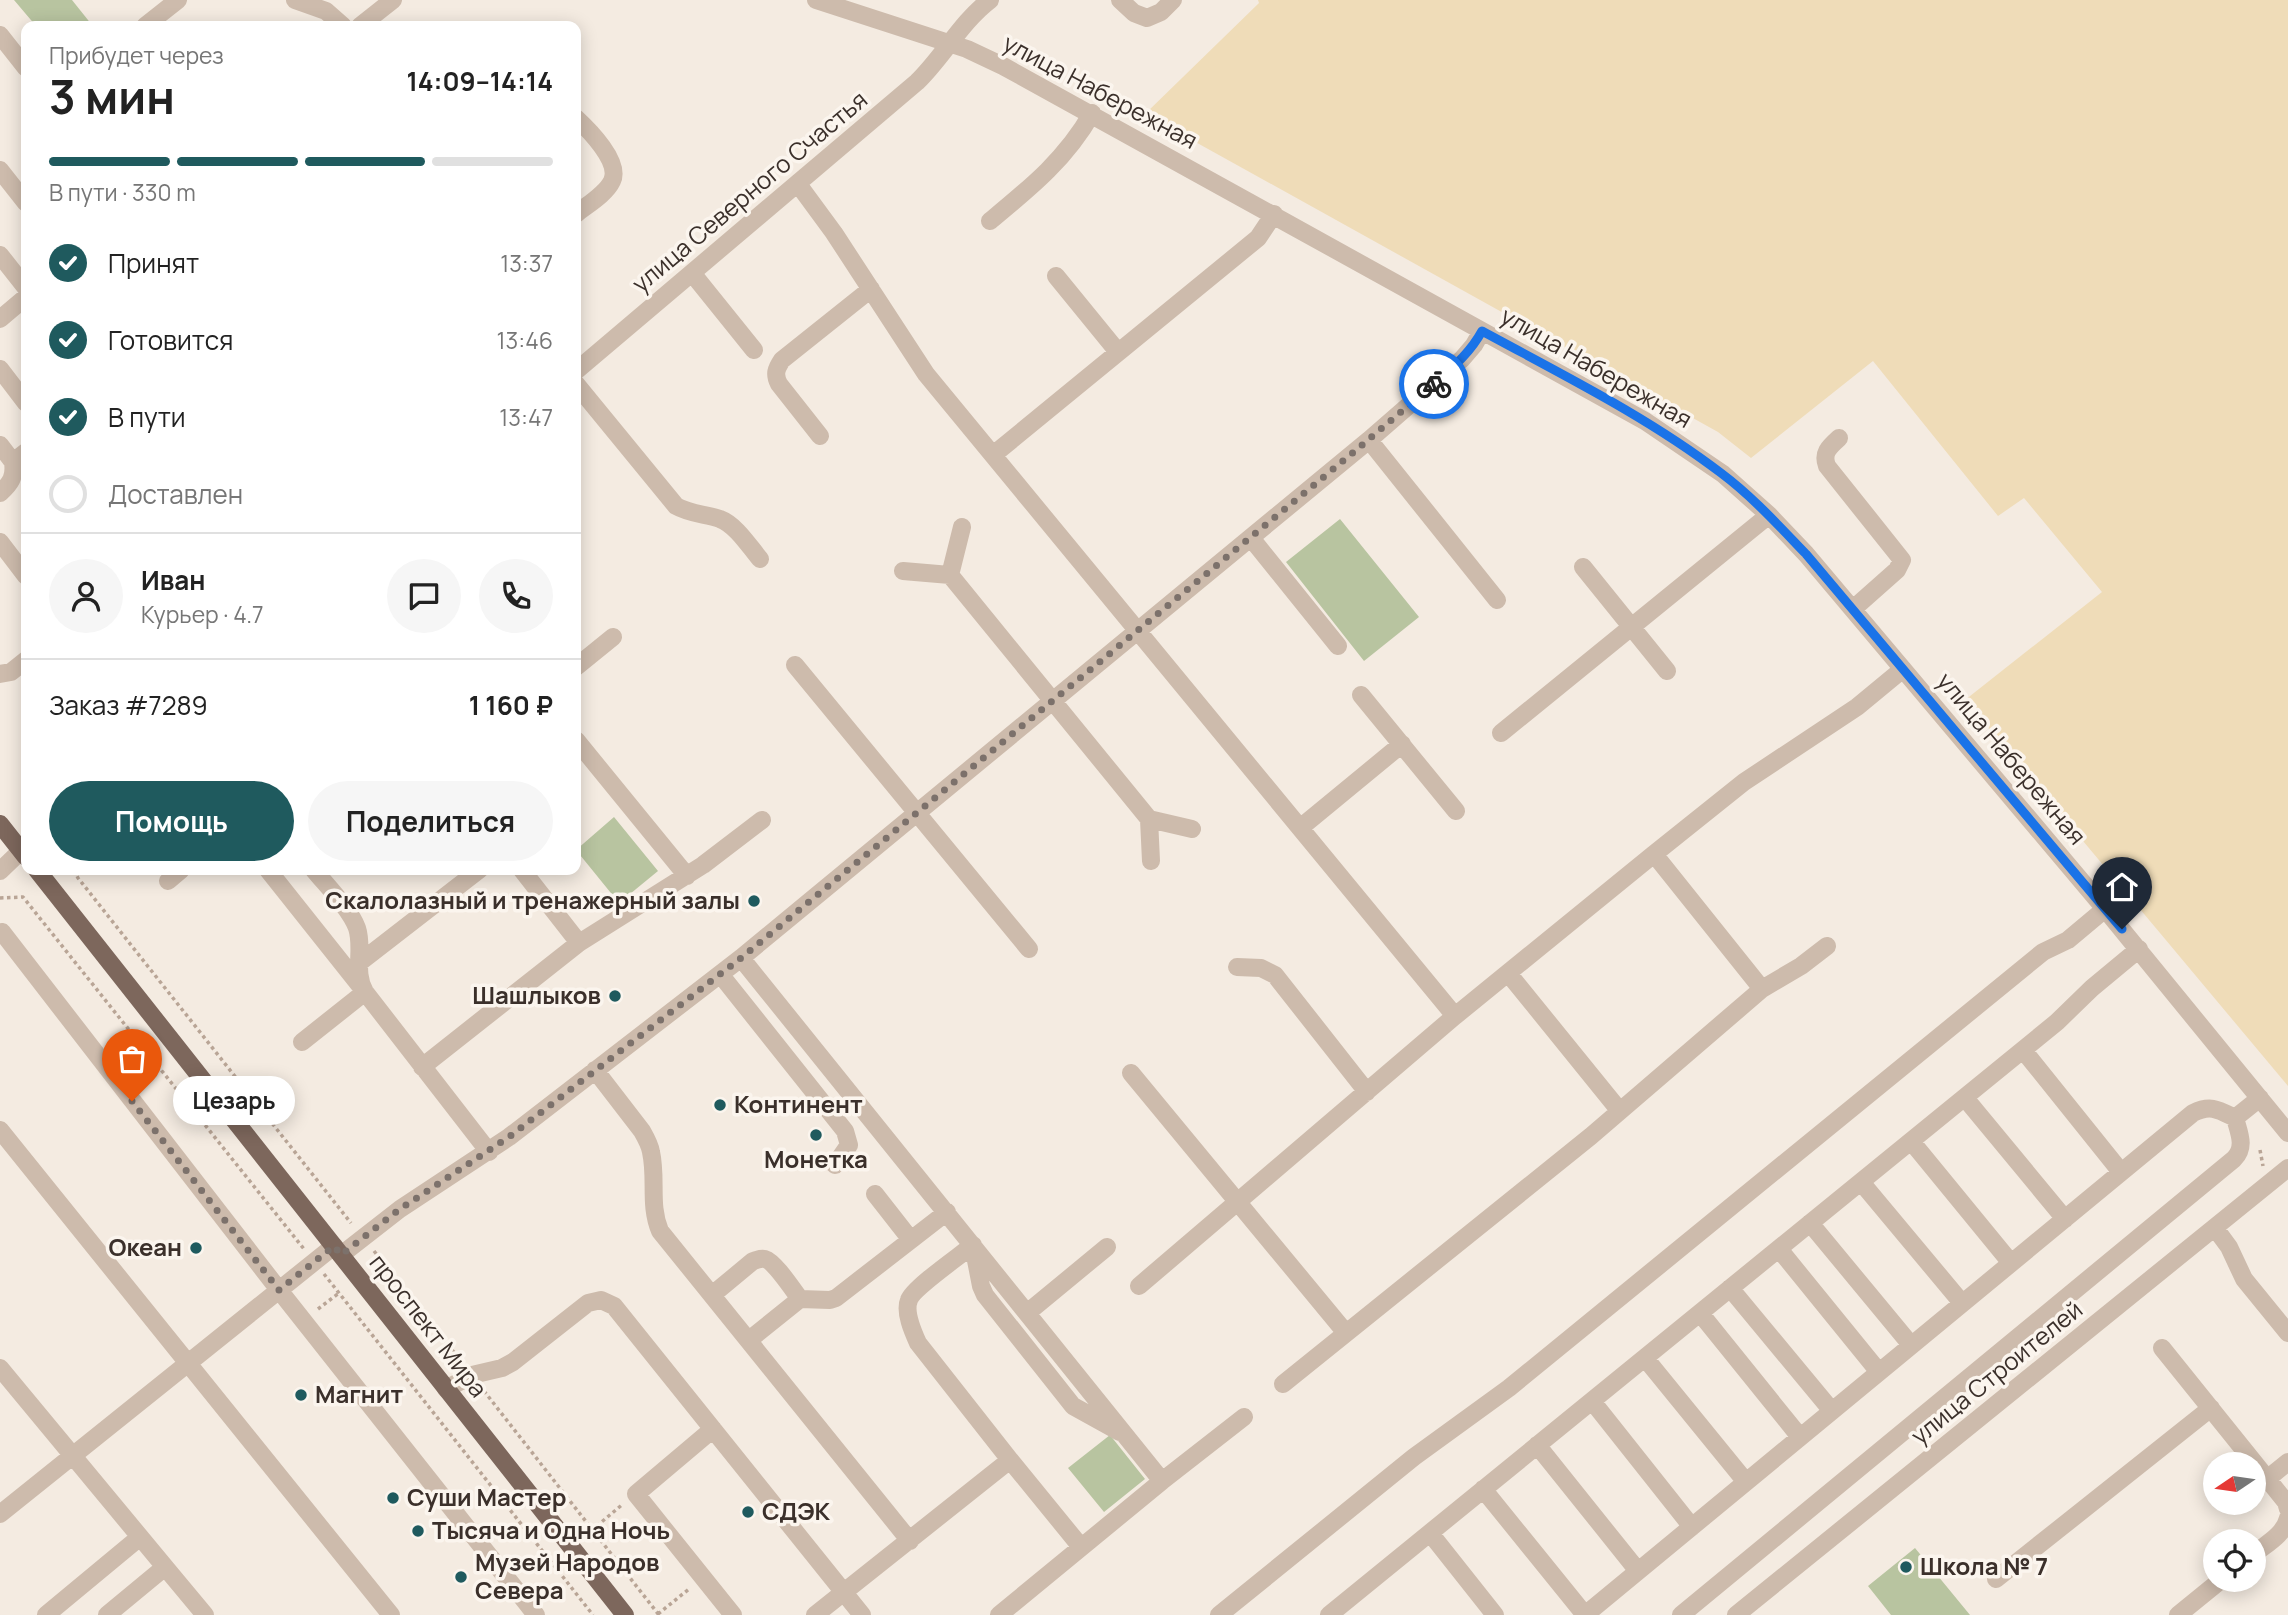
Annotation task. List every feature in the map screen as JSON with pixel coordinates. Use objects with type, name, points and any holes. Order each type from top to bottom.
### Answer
[{"type":"main road","points":[[0,824],[21,847]]},
{"type":"main road","name":"проспект Мира","points":[[41,875],[625,1615]]},
{"type":"street","points":[[151,21],[178,0]]},
{"type":"street","points":[[295,0],[326,11],[337,21]]},
{"type":"street","points":[[366,21],[393,0]]},
{"type":"street","name":"улица Набережная","points":[[816,0],[950,44],[1003,66],[1633,414],[1723,474],[1769,515],[1853,609],[2139,949],[2288,1133]]},
{"type":"street","name":"улица Северного Счастья","points":[[581,367],[916,82],[932,67],[970,19],[990,0]]},
{"type":"street","points":[[1120,0],[1133,13],[1147,18],[1161,12],[1173,0]]},
{"type":"street","points":[[0,35],[21,62]]},
{"type":"street","points":[[990,221],[1051,169],[1092,113]]},
{"type":"street","points":[[581,124],[611,159],[615,170],[608,188],[581,210]]},
{"type":"street","points":[[0,170],[21,197]]},
{"type":"street","points":[[798,184],[926,374],[1455,1016]]},
{"type":"street","points":[[992,455],[1258,237],[1273,214]]},
{"type":"street","points":[[0,255],[21,282]]},
{"type":"street","points":[[692,273],[754,350]]},
{"type":"street","points":[[1056,276],[1118,352]]},
{"type":"street","points":[[820,436],[779,384],[775,376],[776,368],[782,360],[871,289]]},
{"type":"street","points":[[0,319],[21,301]]},
{"type":"street","points":[[0,1514],[314,1262],[337,1251],[489,1152],[741,958],[1369,440],[1462,359],[1482,331]]},
{"type":"street","points":[[0,369],[21,396]]},
{"type":"street","points":[[581,390],[668,499],[686,512],[723,520],[760,559]]},
{"type":"street","points":[[1839,438],[1825,454],[1827,466],[1902,560],[1897,570],[1853,609]]},
{"type":"street","points":[[1369,440],[1497,600]]},
{"type":"street","points":[[0,445],[20,457],[12,481],[0,493]]},
{"type":"street","points":[[1501,733],[1769,515]]},
{"type":"street","points":[[950,575],[962,527]]},
{"type":"street","points":[[1251,538],[1338,646]]},
{"type":"street","points":[[0,542],[21,569]]},
{"type":"street","points":[[1583,567],[1667,671]]},
{"type":"street","points":[[903,571],[950,575],[1149,820],[1151,861]]},
{"type":"street","points":[[581,663],[613,637]]},
{"type":"street","points":[[0,674],[11,672],[21,664]]},
{"type":"street","points":[[795,665],[1029,949]]},
{"type":"street","points":[[1139,1286],[1455,1016],[1654,854],[1744,782],[1857,707],[1903,669]]},
{"type":"street","points":[[1362,695],[1456,811]]},
{"type":"street","points":[[1300,828],[1402,744]]},
{"type":"street","points":[[581,746],[687,876]]},
{"type":"street","points":[[422,1067],[579,943],[687,876],[762,820]]},
{"type":"street","points":[[1149,820],[1192,830]]},
{"type":"street","points":[[0,871],[21,854]]},
{"type":"street","points":[[1654,854],[1762,989]]},
{"type":"street","points":[[272,875],[489,1152]]},
{"type":"street","points":[[318,875],[376,950]]},
{"type":"street","points":[[359,963],[473,875]]},
{"type":"street","points":[[526,875],[579,943]]},
{"type":"street","points":[[1219,1615],[1414,1457],[1509,1388],[2043,952],[2068,940],[2105,909]]},
{"type":"street","points":[[352,919],[359,939],[359,979],[365,992]]},
{"type":"street","points":[[2,932],[279,1290],[536,1615]]},
{"type":"street","points":[[1283,1384],[1591,1136],[1762,989],[1801,966],[1827,946]]},
{"type":"street","points":[[1329,1615],[1965,1098],[2057,1022],[2092,988],[2139,949]]},
{"type":"street","points":[[741,958],[1162,1481]]},
{"type":"street","points":[[1237,967],[1261,968],[1275,975],[1367,1092]]},
{"type":"street","points":[[1508,973],[1619,1110]]},
{"type":"street","points":[[720,974],[845,1131],[849,1145],[835,1165]]},
{"type":"street","points":[[302,1042],[365,992]]},
{"type":"street","points":[[2023,1050],[2121,1172]]},
{"type":"street","points":[[595,1070],[642,1131],[647,1142],[651,1153],[653,1208],[660,1231],[910,1541]]},
{"type":"street","points":[[1131,1073],[1346,1333]]},
{"type":"street","points":[[1965,1098],[2065,1219]]},
{"type":"street","points":[[2235,1118],[2260,1098]]},
{"type":"street","points":[[1483,1489],[1585,1615],[2193,1113],[2215,1107],[2235,1118],[2242,1143],[2240,1153],[2234,1159],[1681,1615]]},
{"type":"street","points":[[0,1130],[390,1615]]},
{"type":"street","points":[[1911,1141],[2011,1263]]},
{"type":"street","name":"улица Строителей","points":[[1736,1615],[2288,1168]]},
{"type":"street","points":[[1861,1182],[1962,1303]]},
{"type":"street","points":[[875,1194],[911,1240]]},
{"type":"street","points":[[749,1340],[800,1299],[836,1298],[947,1212]]},
{"type":"street","points":[[1810,1223],[1911,1345]]},
{"type":"street","points":[[2215,1228],[2229,1247],[2244,1279],[2288,1334]]},
{"type":"street","points":[[974,1245],[985,1295],[1057,1386],[1078,1410],[1126,1436]]},
{"type":"street","points":[[974,1245],[913,1293],[908,1305],[911,1325],[918,1343],[1081,1547]]},
{"type":"street","points":[[1027,1313],[1107,1247]]},
{"type":"street","points":[[1779,1249],[1879,1372]]},
{"type":"street","points":[[712,1295],[753,1261],[767,1259],[800,1299]]},
{"type":"street","points":[[1730,1288],[1832,1411]]},
{"type":"street","points":[[446,1389],[472,1374],[502,1368],[513,1362],[588,1303],[601,1300],[614,1306],[862,1615]]},
{"type":"street","points":[[1700,1313],[1800,1437]]},
{"type":"street","points":[[2162,1348],[2286,1502],[2288,1508]]},
{"type":"street","points":[[1644,1358],[1746,1482]]},
{"type":"street","points":[[0,1368],[205,1615]]},
{"type":"street","points":[[1592,1401],[1692,1527]]},
{"type":"street","points":[[1996,1579],[2211,1408]]},
{"type":"street","points":[[999,1615],[1244,1417]]},
{"type":"street","points":[[713,1429],[636,1494],[733,1615]]},
{"type":"street","points":[[1537,1445],[1638,1571]]},
{"type":"street","points":[[815,1615],[1010,1460]]},
{"type":"street","points":[[2267,1479],[2288,1462]]},
{"type":"street","points":[[2266,1545],[2281,1533],[2288,1518]]},
{"type":"street","points":[[1430,1533],[1495,1615]]},
{"type":"street","points":[[46,1615],[140,1537]]},
{"type":"street","points":[[107,1615],[165,1567]]},
{"type":"street","points":[[2178,1615],[2206,1592]]},
{"type":"path","points":[[0,898],[23,897],[593,1615]]},
{"type":"path","points":[[314,1313],[339,1293]]},
{"type":"path","points":[[551,1562],[636,1494]]},
{"type":"path","points":[[659,1615],[703,1578]]},
{"type":"green space","points":[[14,0],[72,0],[89,21],[32,21]]},
{"type":"green space","points":[[1340,519],[1419,617],[1364,661],[1286,562]]},
{"type":"green space","points":[[614,817],[658,871],[619,903],[581,856],[581,846]]},
{"type":"green space","points":[[1110,1435],[1145,1479],[1104,1512],[1068,1468]]},
{"type":"green space","points":[[1915,1548],[1970,1615],[1891,1615],[1868,1586]]},
{"type":"sand","points":[[1258,0],[2288,0],[2288,1086],[1965,700],[2102,592],[2024,498],[1998,516],[1873,361],[1751,458],[1718,432],[1145,114],[1259,3]]},
{"type":"way so far","points":[[132,1101],[279,1290],[334,1246],[341,1255],[400,1209],[489,1152],[741,958],[1434,384]]},
{"type":"place","name":"Скалолазный и тренажерный залы","points":[[754,901]]},
{"type":"place","name":"Шашлыков","points":[[615,996]]},
{"type":"place","name":"Цезарь","points":[[132,1101]]},
{"type":"place","name":"Континент","points":[[720,1105]]},
{"type":"place","name":"Монетка","points":[[816,1135]]},
{"type":"place","name":"Океан","points":[[196,1248]]},
{"type":"place","name":"Магнит","points":[[301,1395]]},
{"type":"place","name":"Суши Мастер","points":[[393,1498]]},
{"type":"place","name":"СДЭК","points":[[748,1512]]},
{"type":"place","name":"Тысяча и Одна Ночь","points":[[418,1531]]},
{"type":"place","name":"Школа № 7","points":[[1906,1567]]},
{"type":"place","name":"Музей Народов Севера","points":[[461,1577]]},
{"type":"route","points":[[1434,384],[1462,359],[1482,331],[1644,421],[1723,474],[1769,515],[1806,554],[2122,929]]}]
